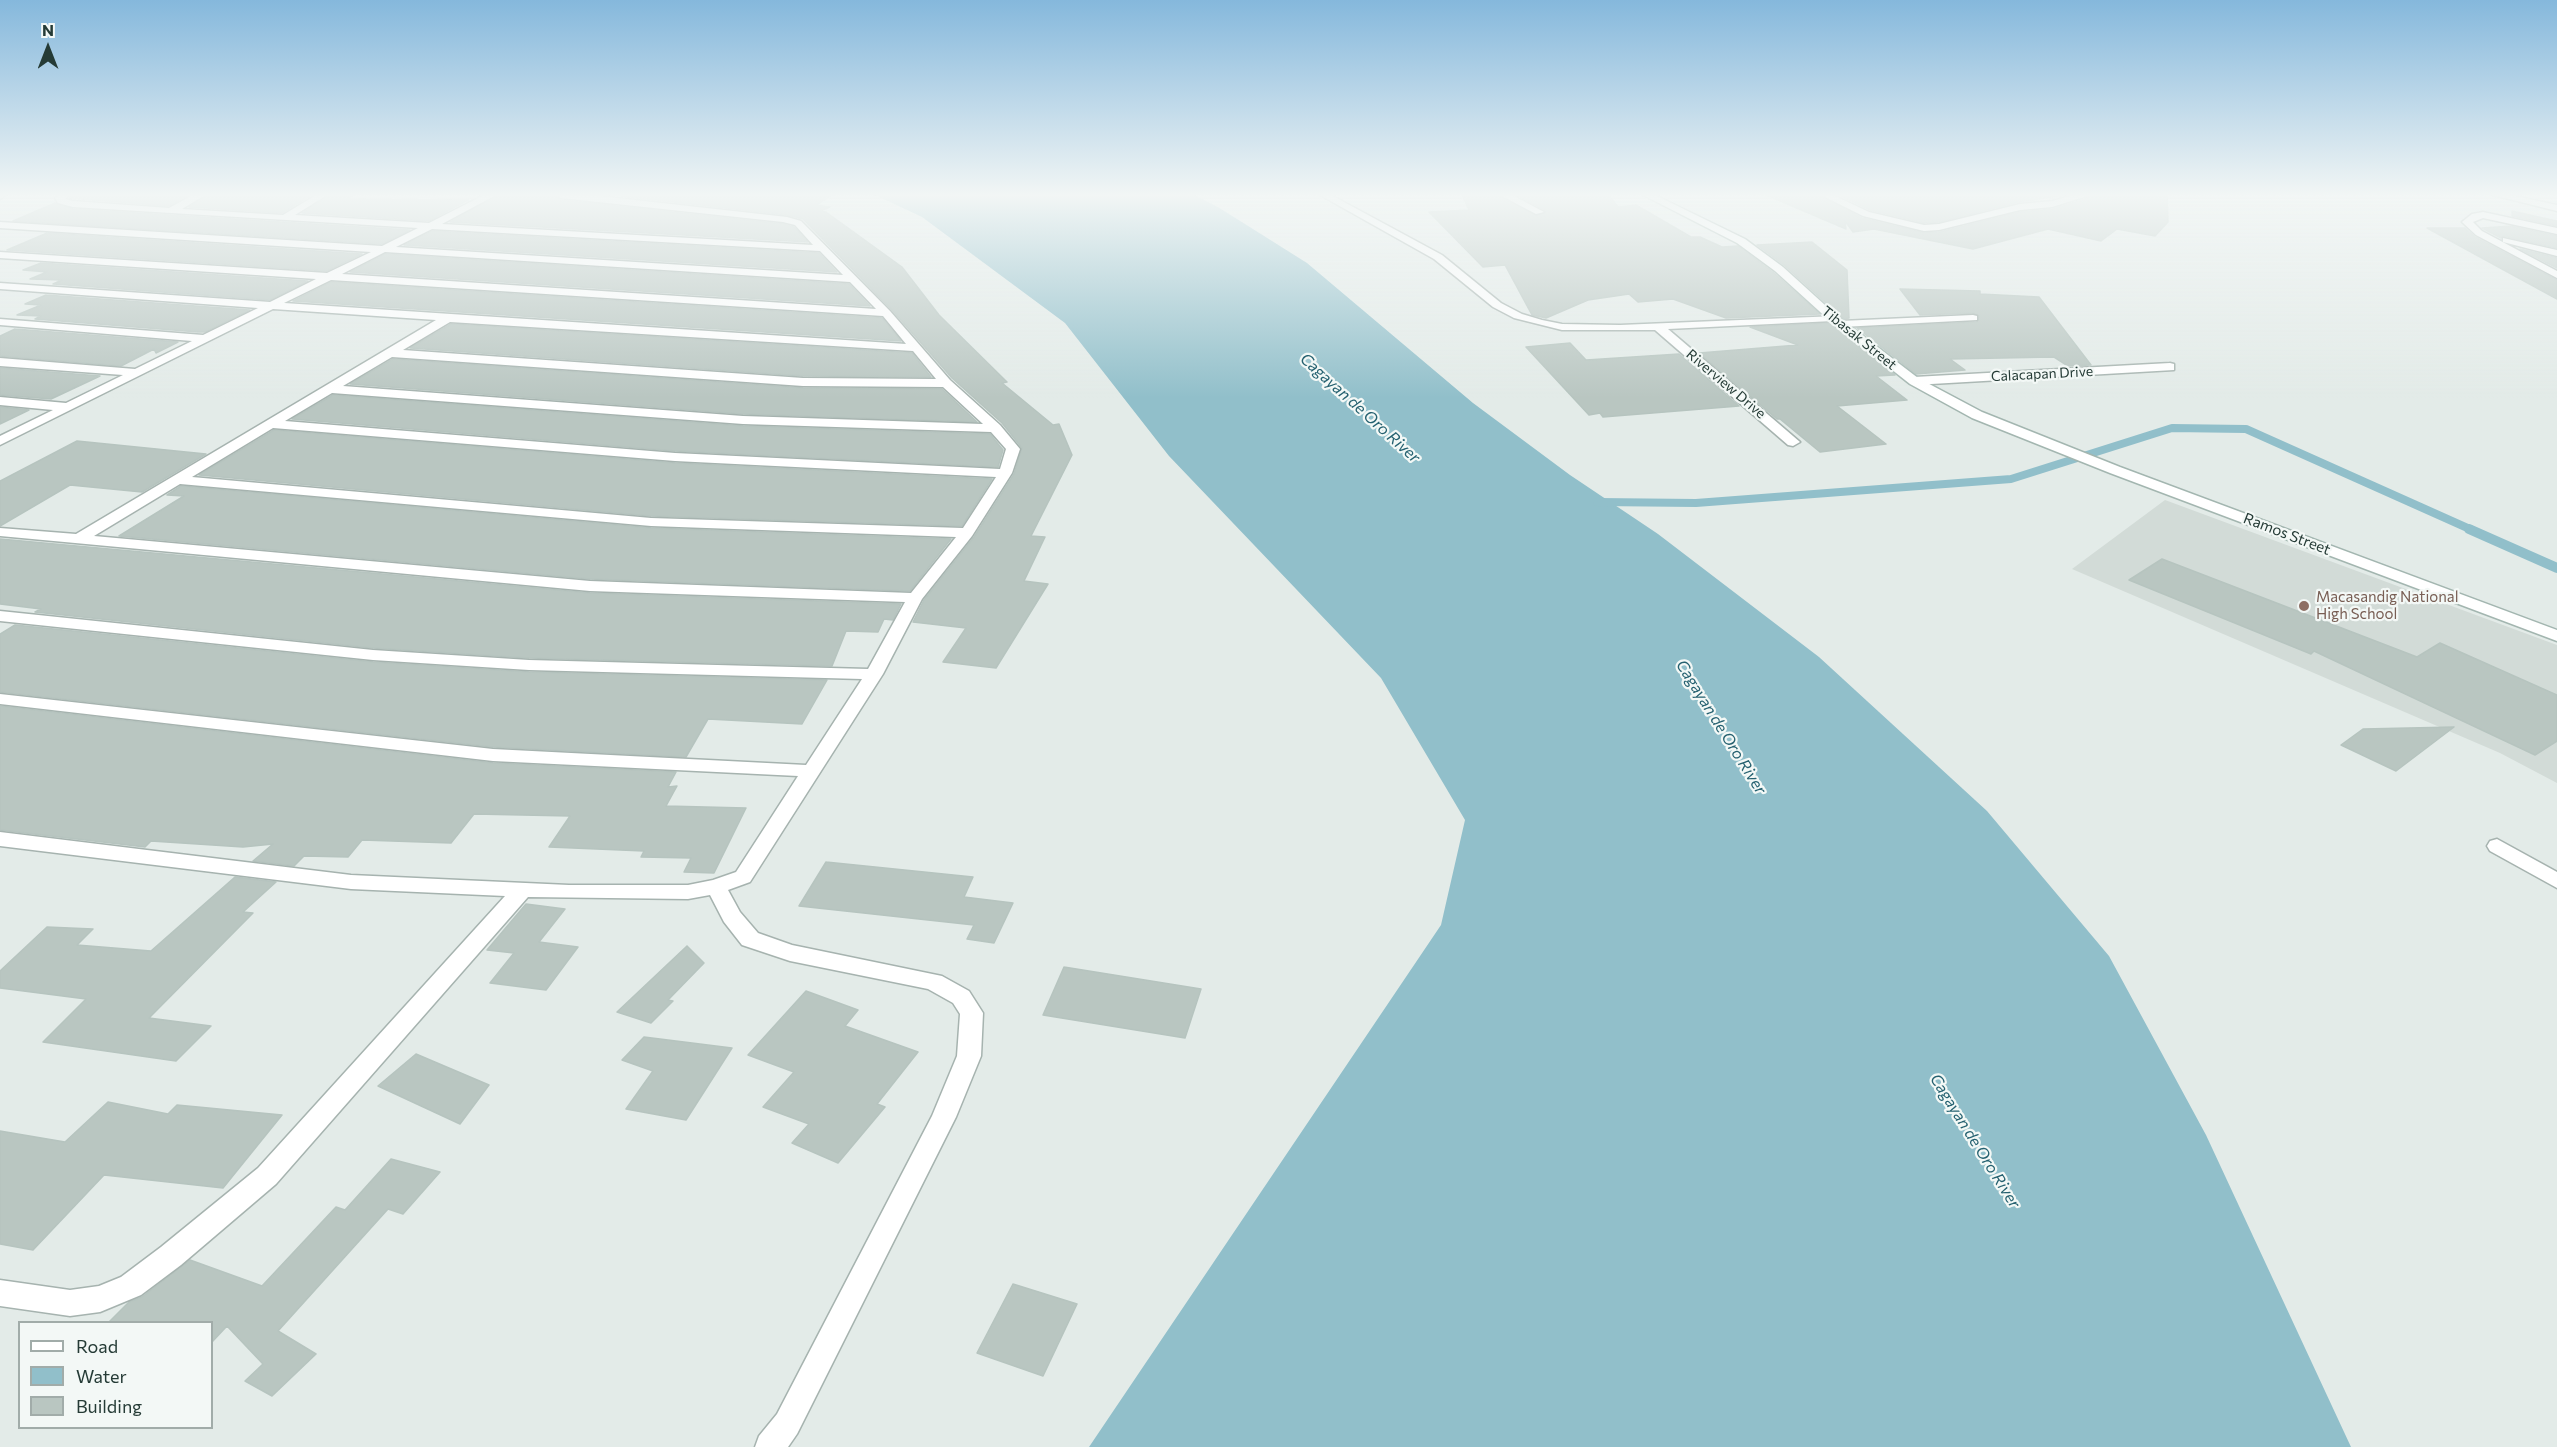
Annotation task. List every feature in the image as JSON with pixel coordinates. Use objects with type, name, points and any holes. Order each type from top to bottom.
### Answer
[{"type":"street","points":[[118,263],[886,313]]},
{"type":"street","points":[[0,441],[355,263]]},
{"type":"street","points":[[594,263],[852,279]]},
{"type":"street","points":[[0,839],[351,882],[522,890],[688,892],[716,887],[743,877],[874,674],[915,598],[967,533],[1005,473],[1013,449],[995,428],[946,383],[886,313],[836,263]]},
{"type":"street","points":[[1445,263],[1497,305],[1518,316],[1562,327],[1659,327],[1973,318]]},
{"type":"street","name":"Tibasak Street","points":[[1770,263],[1837,321],[1914,381],[1977,415],[2018,432]]},
{"type":"street","points":[[2534,263],[2557,275]]},
{"type":"street","points":[[0,286],[916,348]]},
{"type":"street","points":[[77,540],[448,318]]},
{"type":"street","points":[[0,322],[204,338]]},
{"type":"street","name":"Riverview Drive","points":[[1659,327],[1793,442]]},
{"type":"street","points":[[392,353],[803,382],[946,383]]},
{"type":"street","points":[[0,362],[136,372]]},
{"type":"street","name":"Calacapan Drive","points":[[1914,381],[2170,368]]},
{"type":"street","points":[[330,389],[743,420],[995,428]]},
{"type":"street","points":[[0,401],[68,407]]},
{"type":"street","points":[[270,424],[675,457],[1005,473]]},
{"type":"street","name":"Ramos Street","points":[[2018,432],[2557,636]]},
{"type":"street","points":[[178,480],[651,522],[967,533]]},
{"type":"street","points":[[0,532],[590,586],[915,598]]},
{"type":"street","points":[[0,616],[373,655],[530,665],[874,674]]},
{"type":"street","points":[[0,699],[493,755],[813,771]]},
{"type":"street","points":[[2497,846],[2557,881]]},
{"type":"street","points":[[716,887],[732,916],[750,939],[790,953],[934,982],[961,997],[972,1013],[969,1056],[944,1117],[787,1424],[770,1447]]},
{"type":"street","points":[[0,1293],[70,1304],[100,1299],[131,1286],[171,1256],[267,1176],[522,890]]},
{"type":"shaded area","name":"Macasandig National High School","points":[[2165,500],[2557,645],[2557,783],[2500,753],[2072,569]]},
{"type":"water","name":"Cagayan de Oro River","points":[[983,263],[1306,263],[1473,403],[1570,475],[1658,534],[1819,657],[1987,811],[2109,956],[2206,1135],[2351,1447],[1089,1447],[1441,925],[1465,820],[1381,678],[1169,456],[1065,323]]},
{"type":"building","points":[[41,263],[308,281],[270,300],[53,284],[62,280],[30,279],[47,272],[23,270]]},
{"type":"building","points":[[198,263],[344,263],[327,271]]},
{"type":"building","points":[[368,263],[517,263],[849,284],[870,306],[350,272]]},
{"type":"building","points":[[685,263],[828,263],[837,272]]},
{"type":"building","points":[[846,263],[896,263],[902,267],[939,315],[1007,382],[1002,383],[1053,425],[1059,424],[1072,455],[1031,536],[1045,537],[1024,581],[1048,584],[996,668],[943,662],[966,628],[913,622],[924,600],[974,537],[1014,474],[1022,448],[1002,423],[952,378],[892,310]]},
{"type":"building","points":[[1479,263],[1760,263],[1820,314],[1726,318],[1673,299],[1638,302],[1629,294],[1588,300],[1546,318],[1532,315],[1505,265],[1483,267]]},
{"type":"building","points":[[1781,263],[1838,263],[1847,270],[1849,318],[1844,319]]},
{"type":"building","points":[[2490,263],[2524,263],[2557,280],[2557,299]]},
{"type":"building","points":[[2546,263],[2557,263],[2557,268]]},
{"type":"building","points":[[331,282],[882,318],[901,341],[293,301]]},
{"type":"building","points":[[1900,289],[1980,291],[1980,294],[2039,297],[2091,365],[2068,366],[2054,357],[1950,359],[1965,370],[1916,374],[1857,328],[1977,322],[1979,316],[1973,313],[1920,315]]},
{"type":"building","points":[[46,295],[250,310],[205,332],[35,319],[41,316],[17,315],[41,305],[25,304]]},
{"type":"building","points":[[1830,323],[1895,375],[1876,376],[1907,400],[1837,406],[1886,444],[1820,452],[1699,353],[1798,345],[1750,327]]},
{"type":"building","points":[[451,324],[912,353],[931,377],[803,376],[410,348]]},
{"type":"building","points":[[15,329],[178,342],[156,353],[154,349],[121,366],[0,356],[0,336]]},
{"type":"building","points":[[1570,343],[1586,360],[1679,354],[1739,406],[1603,417],[1600,413],[1589,415],[1526,347]]},
{"type":"building","points":[[393,359],[803,388],[942,389],[977,422],[743,414],[350,384]]},
{"type":"building","points":[[0,368],[100,376],[51,399],[0,395]]},
{"type":"building","points":[[333,395],[743,426],[990,434],[1003,450],[998,467],[675,451],[292,419]]},
{"type":"building","points":[[0,407],[29,410],[0,424]]},
{"type":"building","points":[[274,430],[675,463],[992,479],[962,526],[651,516],[199,475]]},
{"type":"building","points":[[77,441],[206,454],[142,492],[70,485],[0,526],[0,481]]},
{"type":"building","points":[[181,486],[651,528],[951,539],[910,591],[590,579],[119,536],[184,496],[167,495]]},
{"type":"building","points":[[0,539],[590,593],[901,604],[893,620],[884,619],[878,632],[846,631],[832,666],[529,658],[373,648],[35,612],[41,609],[0,604]]},
{"type":"building","points":[[2162,559],[2417,657],[2440,643],[2557,695],[2557,741],[2535,755],[2314,651],[2311,654],[2129,580]]},
{"type":"building","points":[[15,625],[373,662],[529,672],[827,680],[802,724],[708,719],[686,757],[493,747],[0,692],[0,634]]},
{"type":"building","points":[[0,706],[493,763],[676,772],[668,787],[677,786],[666,806],[746,808],[714,873],[684,872],[691,858],[641,857],[644,851],[549,847],[570,816],[474,814],[451,843],[362,840],[348,857],[304,856],[294,866],[253,861],[273,844],[243,847],[151,841],[145,847],[0,830]]},
{"type":"building","points":[[2454,727],[2396,771],[2341,745],[2363,729]]},
{"type":"building","points":[[826,862],[973,877],[964,897],[1013,903],[994,943],[967,939],[974,925],[799,906]]},
{"type":"building","points":[[235,877],[276,882],[243,912],[253,913],[149,1018],[211,1026],[176,1061],[43,1042],[86,999],[0,988],[0,971],[47,927],[93,929],[77,945],[151,951]]},
{"type":"building","points":[[526,904],[565,909],[539,942],[578,947],[546,990],[490,983],[514,953],[487,950]]},
{"type":"building","points":[[687,946],[704,963],[668,1000],[673,1001],[651,1023],[617,1012]]},
{"type":"building","points":[[1064,967],[1201,989],[1185,1038],[1043,1015]]},
{"type":"building","points":[[806,991],[858,1010],[845,1026],[918,1052],[877,1104],[885,1107],[838,1163],[792,1143],[809,1124],[763,1107],[794,1072],[748,1055]]},
{"type":"building","points":[[644,1037],[732,1048],[686,1120],[626,1109],[653,1071],[622,1060]]},
{"type":"building","points":[[416,1054],[489,1085],[460,1124],[378,1086]]},
{"type":"building","points":[[108,1102],[168,1114],[177,1105],[282,1115],[223,1188],[104,1175],[33,1250],[0,1244],[0,1131],[65,1142]]},
{"type":"building","points":[[391,1159],[440,1172],[403,1214],[388,1209],[278,1331],[316,1354],[272,1396],[245,1381],[263,1364],[227,1326],[213,1341],[213,1321],[110,1321],[129,1302],[142,1297],[190,1260],[262,1286],[336,1207],[345,1210]]},
{"type":"building","points":[[1013,1284],[1077,1304],[1043,1376],[977,1353]]},
{"type":"waterway","points":[[1597,502],[1696,503],[2011,479],[2172,428],[2246,429],[2472,530]]},
{"type":"waterway","points":[[2469,529],[2557,568]]},
{"type":"place","name":"Macasandig National High School","points":[[2304,606]]}]
